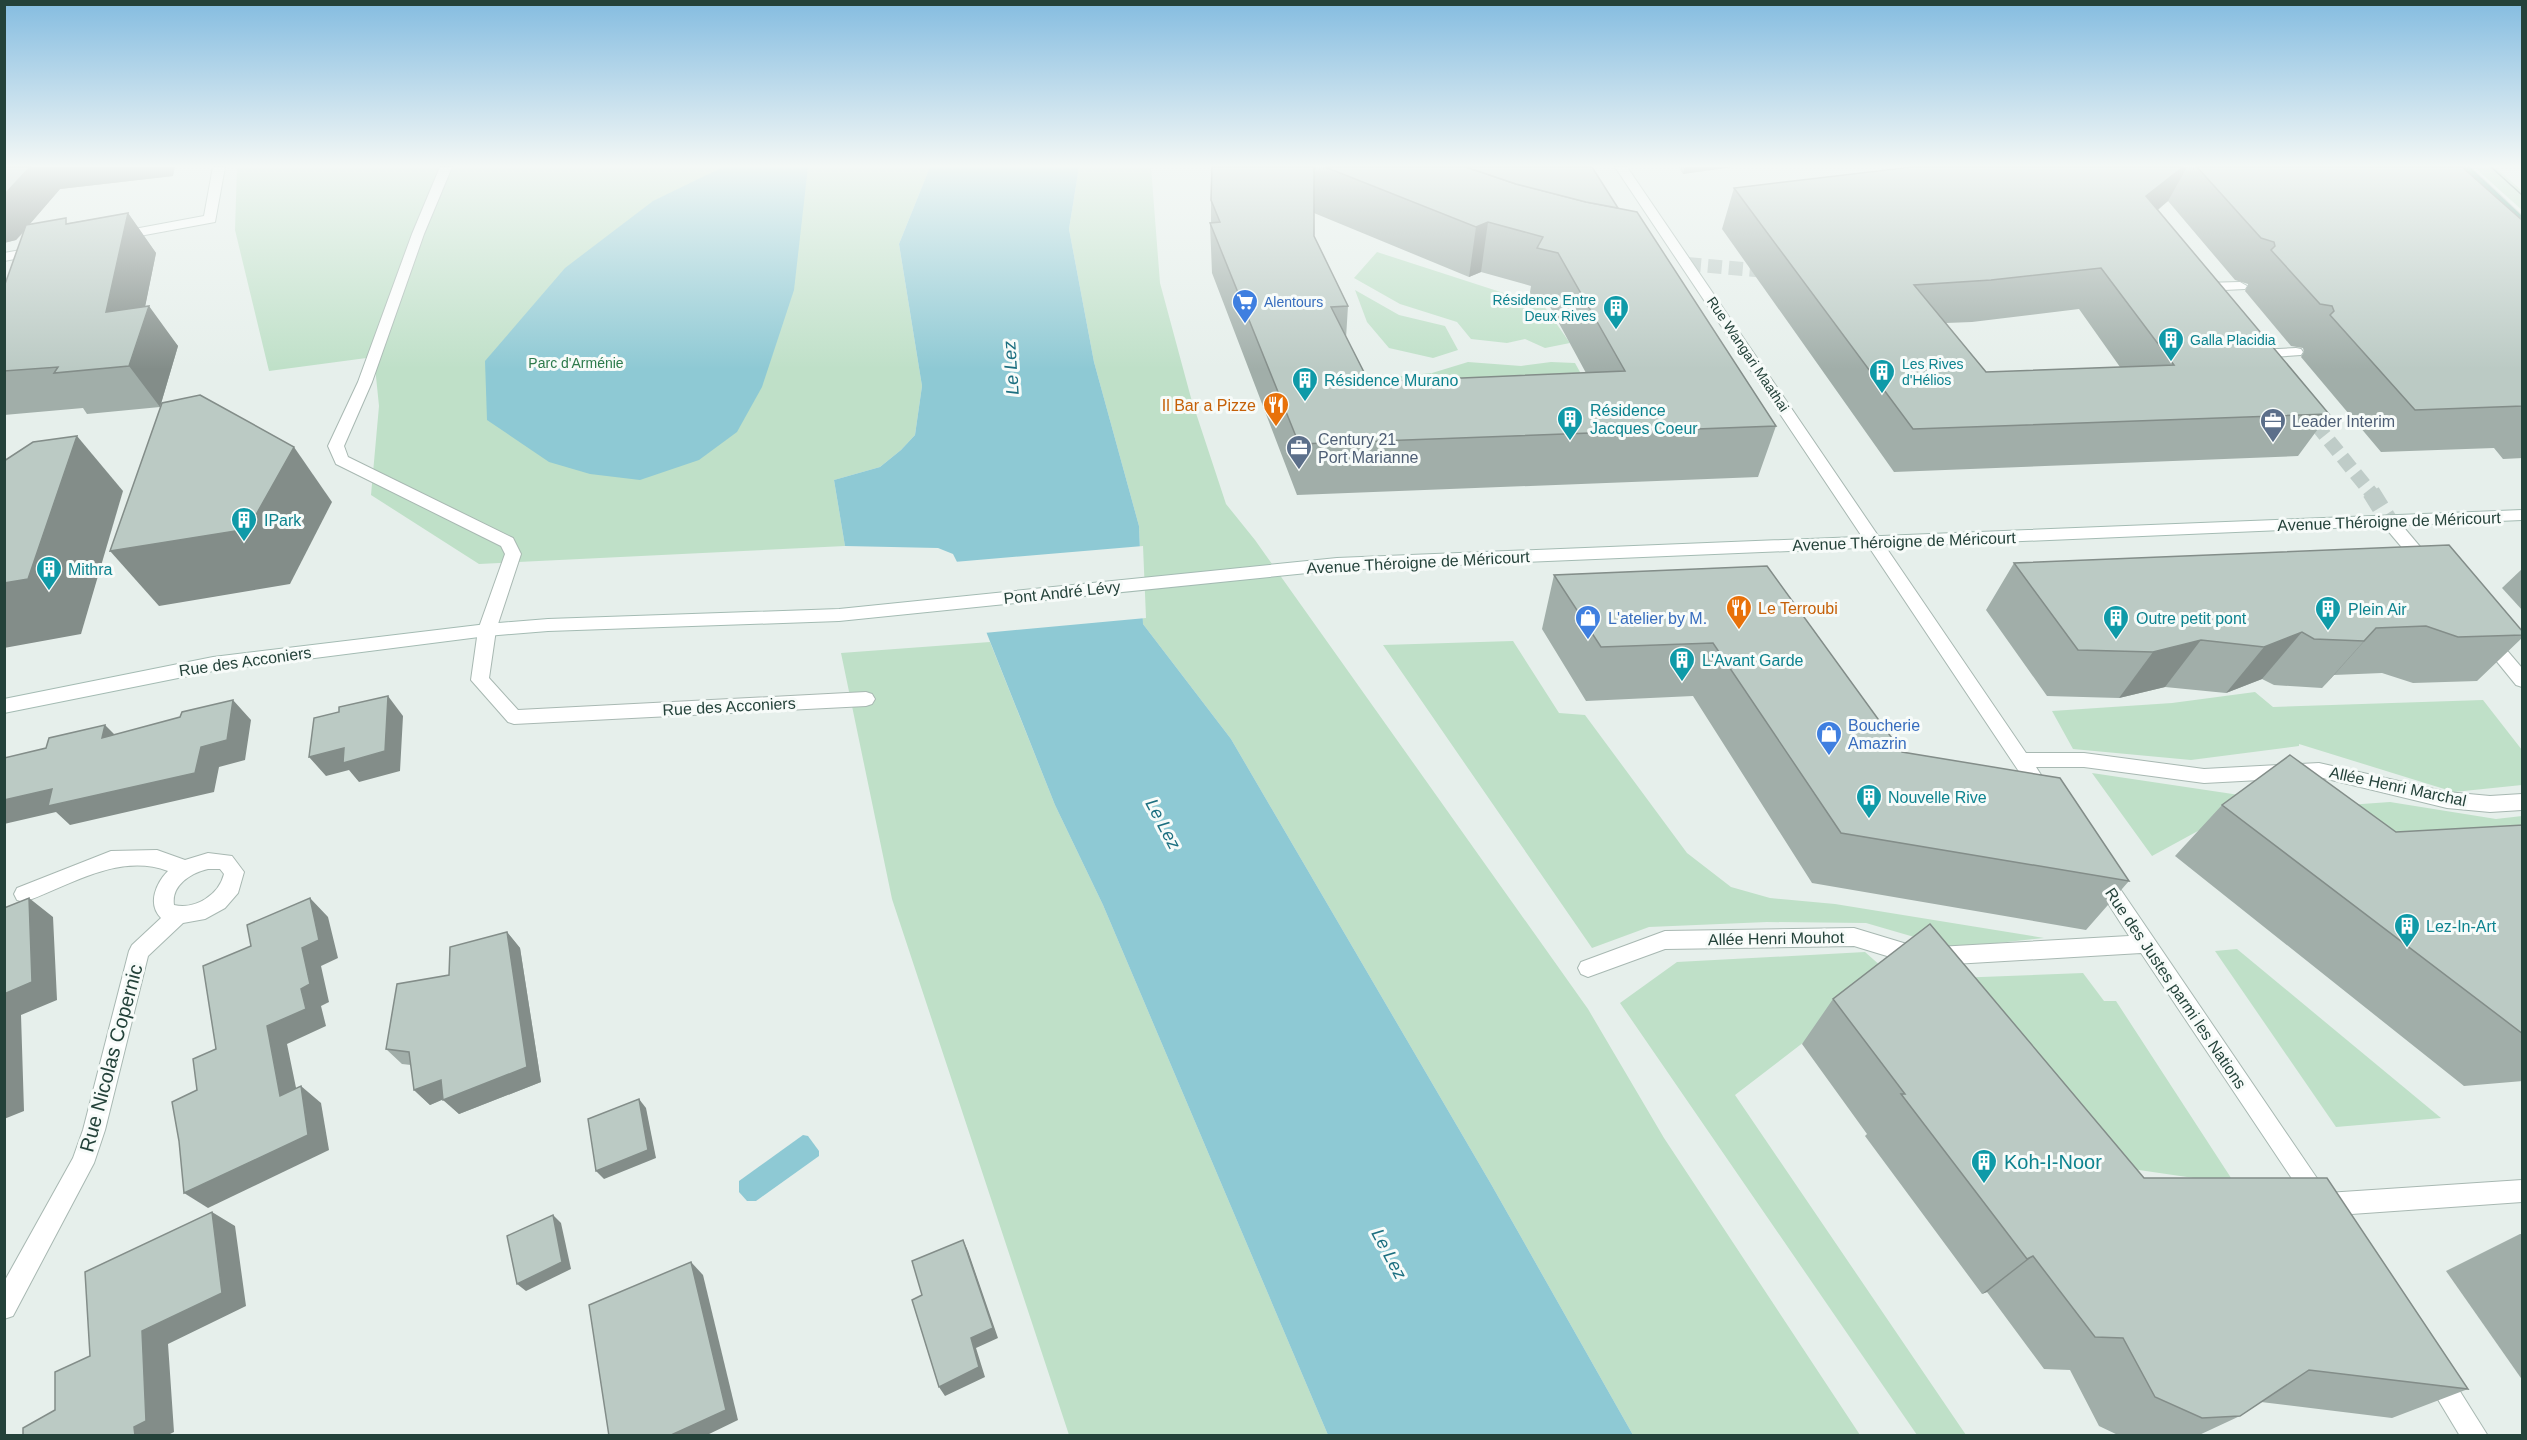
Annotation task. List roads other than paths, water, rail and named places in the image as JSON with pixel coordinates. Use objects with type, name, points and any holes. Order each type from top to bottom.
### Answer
[{"type":"street","points":[[107,238],[128,234]]},
{"type":"street","points":[[418,234],[368,374],[336,446],[341,460],[507,542],[513,554],[487,630]]},
{"type":"street","name":"Rue Wangari Maathai","points":[[1663,234],[1874,542]]},
{"type":"street","points":[[4,257],[50,249]]},
{"type":"street","points":[[2204,287],[2240,286]]},
{"type":"street","points":[[2258,354],[2296,352]]},
{"type":"street","name":"Avenue Théroigne de Méricourt","points":[[1285,569],[1337,564],[2523,515]]},
{"type":"street","points":[[2389,521],[2436,577]]},
{"type":"street","points":[[1874,542],[2055,809]]},
{"type":"street","name":"Pont André Lévy","points":[[839,615],[1285,569]]},
{"type":"street","name":"Rue des Acconiers","points":[[4,706],[213,664],[487,630],[548,625],[839,615]]},
{"type":"street","points":[[2480,628],[2523,680]]},
{"type":"street","name":"Rue des Acconiers","points":[[487,630],[480,680],[513,717],[866,699]]},
{"type":"street","name":"Allée Henri Marchal","points":[[2022,760],[2084,760],[2204,776],[2319,770],[2447,800],[2490,804],[2523,802]]},
{"type":"street","name":"Rue des Justes parmi les Nations","points":[[2087,857],[2336,1225]]},
{"type":"street","points":[[24,894],[111,859],[157,858],[184,868],[165,889],[162,902],[166,911],[178,915]]},
{"type":"street","name":"Rue Nicolas Copernic","points":[[4,1307],[83,1163],[94,1130],[139,951],[178,915],[198,913],[218,902],[231,887],[234,872],[225,862],[208,860],[184,868]]},
{"type":"street","name":"Allée Henri Mouhot","points":[[1588,968],[1665,940],[1854,937],[1920,957],[2146,944]]},
{"type":"street","points":[[2323,1205],[2523,1191]]},
{"type":"street","points":[[2428,1365],[2475,1436]]},
{"type":"water","points":[[609,234],[800,234],[794,290],[762,387],[737,432],[699,460],[640,480],[590,474],[549,462],[487,420],[485,361],[565,268]]},
{"type":"water","name":"Le Lez","points":[[903,234],[1070,234],[1094,362],[1139,526],[1143,624],[1231,739],[1491,1184],[1633,1435],[1328,1435],[1103,905],[1055,805],[964,576],[953,554],[938,548],[845,546],[834,480],[880,467],[915,435],[922,386],[899,244]]},
{"type":"water","points":[[803,1135],[808,1136],[819,1151],[819,1156],[756,1201],[747,1201],[739,1192],[739,1181]]},
{"type":"tunnel","points":[[1687,264],[1777,272]]},
{"type":"tunnel","points":[[2303,408],[2372,494]]},
{"type":"tunnel","points":[[2371,492],[2389,521]]},
{"type":"place","name":"Alentours","points":[[1245,325]]},
{"type":"place","name":"Résidence Entre Deux Rives","points":[[1616,331]]},
{"type":"place","name":"Galla Placidia","points":[[2171,363]]},
{"type":"place","name":"Les Rives d'Hélios","points":[[1882,395]]},
{"type":"place","name":"Résidence Murano","points":[[1305,403]]},
{"type":"place","name":"Il Bar a Pizze","points":[[1276,428]]},
{"type":"place","name":"Résidence Jacques Coeur","points":[[1570,442]]},
{"type":"place","name":"Leader Interim","points":[[2273,444]]},
{"type":"place","name":"Century 21 Port Marianne","points":[[1299,471]]},
{"type":"place","name":"IPark","points":[[244,543]]},
{"type":"place","name":"Mithra","points":[[49,592]]},
{"type":"place","name":"Le Terroubi","points":[[1739,631]]},
{"type":"place","name":"Plein Air","points":[[2328,632]]},
{"type":"place","name":"L'atelier by M.","points":[[1588,641]]},
{"type":"place","name":"Outre petit pont","points":[[2116,641]]},
{"type":"place","name":"L'Avant Garde","points":[[1682,683]]},
{"type":"place","name":"Boucherie Amazrin","points":[[1829,757]]},
{"type":"place","name":"Nouvelle Rive","points":[[1869,820]]},
{"type":"place","name":"Lez-In-Art","points":[[2407,949]]},
{"type":"place","name":"Koh-I-Noor","points":[[1984,1185]]},
{"type":"park label","name":"Parc d'Arménie","points":[[576,363]]}]
